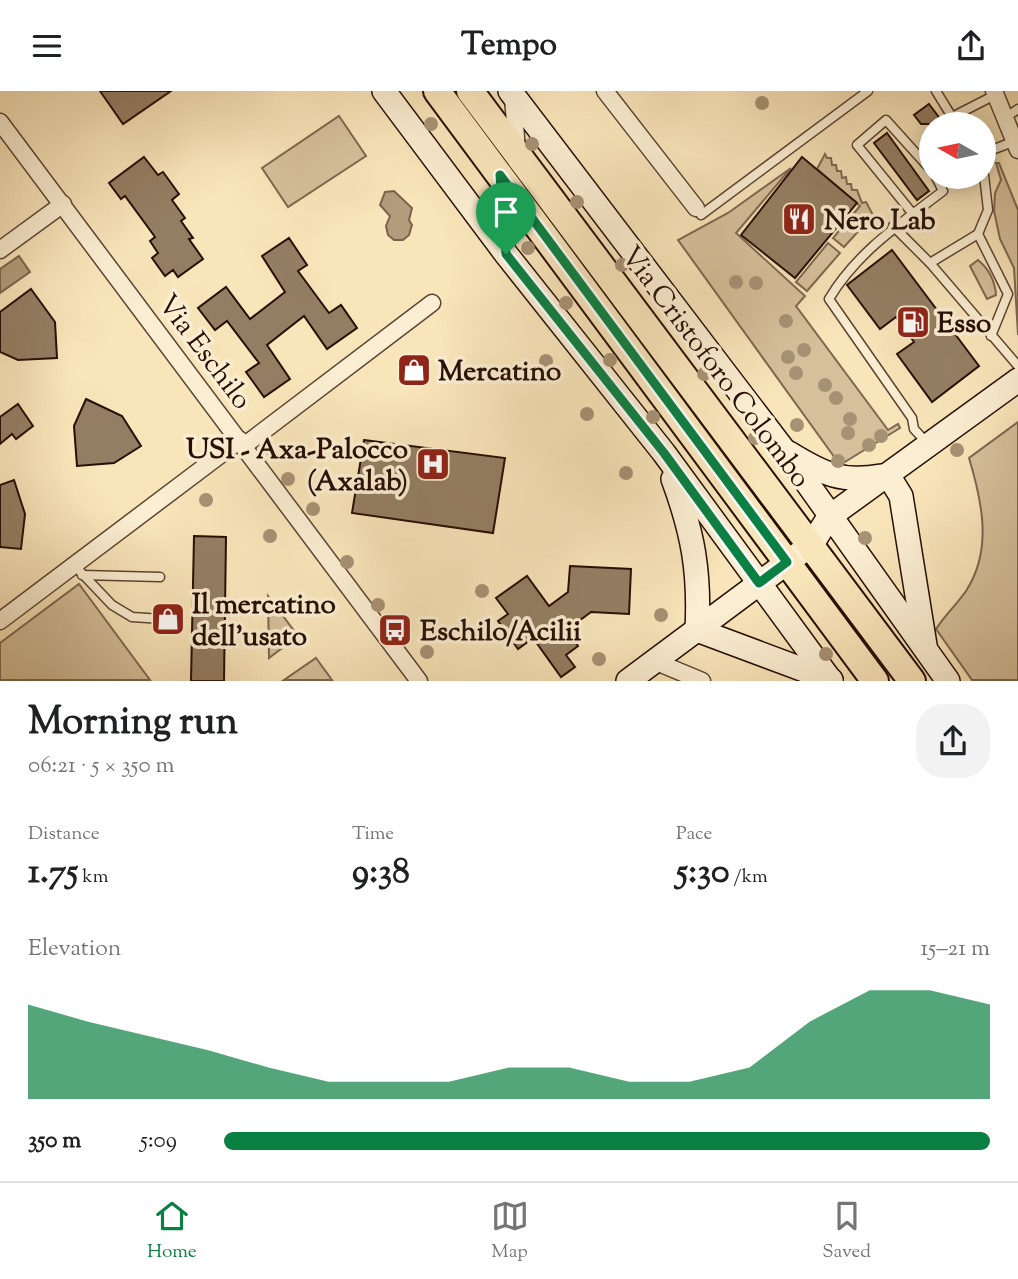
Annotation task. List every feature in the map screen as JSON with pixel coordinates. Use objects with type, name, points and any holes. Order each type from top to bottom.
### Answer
[{"type":"main road","points":[[437,91],[875,681]]},
{"type":"main road","name":"Via Cristoforo Colombo","points":[[470,91],[812,544],[912,681]]},
{"type":"street","points":[[384,91],[506,254],[664,453],[831,680]]},
{"type":"street","points":[[605,91],[696,208]]},
{"type":"street","points":[[512,93],[517,154]]},
{"type":"street","name":"Via Cristoforo Colombo","points":[[512,93],[783,449],[948,681]]},
{"type":"street","points":[[995,93],[1012,114],[1016,146]]},
{"type":"street","name":"Via Eschilo","points":[[0,122],[243,442],[419,681]]},
{"type":"street","points":[[500,175],[506,254]]},
{"type":"street","points":[[0,250],[63,204]]},
{"type":"street","points":[[0,621],[78,570],[243,442],[432,303]]},
{"type":"street","points":[[628,681],[812,544],[829,517],[1018,380]]},
{"type":"street","points":[[783,449],[816,469],[847,480],[888,475]]},
{"type":"street","points":[[664,453],[690,524],[696,554],[696,630]]},
{"type":"street","points":[[888,475],[901,496],[926,651]]},
{"type":"street","points":[[696,630],[831,680]]},
{"type":"street","points":[[654,661],[702,681]]},
{"type":"lane","points":[[696,208],[701,215],[868,91]]},
{"type":"lane","points":[[936,91],[948,112]]},
{"type":"lane","points":[[966,112],[995,93]]},
{"type":"lane","points":[[914,214],[857,145],[886,120],[919,157]]},
{"type":"lane","points":[[996,150],[1016,146]]},
{"type":"lane","points":[[930,446],[914,429],[912,418],[829,299],[843,275],[893,226],[914,214],[943,191],[942,189]]},
{"type":"lane","points":[[930,263],[978,234],[988,210],[986,189]]},
{"type":"lane","points":[[893,226],[930,263],[1018,366]]},
{"type":"lane","points":[[978,234],[1008,294],[991,336]]},
{"type":"lane","points":[[78,570],[160,577]]},
{"type":"lane","points":[[78,570],[112,605],[132,617],[162,619]]},
{"type":"shaded area","points":[[339,116],[366,156],[288,207],[262,168]]},
{"type":"shaded area","points":[[825,154],[827,158],[831,158],[832,165],[836,165],[837,171],[841,171],[842,178],[846,177],[852,190],[857,190],[862,203],[866,202],[873,215],[844,247],[833,238],[860,206],[817,169]]},
{"type":"shaded area","points":[[996,163],[999,163],[1018,210],[1018,335],[1014,268],[1000,239],[994,211],[995,193],[1001,180]]},
{"type":"shaded area","points":[[791,168],[736,233],[805,296],[796,306],[888,430],[898,424],[900,428],[840,465],[678,240],[728,213]]},
{"type":"shaded area","points":[[394,191],[412,208],[409,220],[412,225],[409,235],[403,240],[394,240],[388,235],[386,226],[390,216],[380,205],[385,192]]},
{"type":"shaded area","points":[[828,243],[840,253],[807,291],[796,282]]},
{"type":"shaded area","points":[[19,256],[30,272],[0,293],[0,269]]},
{"type":"shaded area","points":[[978,260],[988,271],[994,285],[996,295],[987,299],[970,266]]},
{"type":"shaded area","points":[[1018,422],[1018,680],[972,680],[936,629],[966,591],[980,559],[981,508],[969,458]]},
{"type":"shaded area","points":[[79,584],[150,680],[0,680],[0,643]]},
{"type":"shaded area","points":[[268,596],[298,636],[269,658]]},
{"type":"shaded area","points":[[316,658],[332,680],[284,680]]},
{"type":"building","points":[[100,91],[171,91],[123,124]]},
{"type":"building","points":[[929,104],[935,112],[919,112],[919,121],[914,115]]},
{"type":"building","points":[[887,133],[919,177],[919,189],[929,191],[917,200],[874,143]]},
{"type":"building","points":[[144,157],[158,175],[163,172],[179,194],[172,200],[185,218],[181,221],[203,259],[178,277],[173,270],[165,276],[152,258],[158,253],[150,241],[155,237],[125,196],[121,199],[109,183]]},
{"type":"building","name":"Nero Lab","points":[[802,157],[857,203],[795,278],[741,235]]},
{"type":"building","points":[[289,238],[307,265],[298,271],[329,313],[341,305],[357,328],[327,349],[304,316],[267,345],[290,379],[264,397],[246,372],[259,363],[227,321],[215,330],[198,308],[226,287],[250,319],[276,299],[285,292],[262,256]]},
{"type":"building","name":"Esso","points":[[892,250],[979,366],[932,402],[897,354],[914,342],[896,317],[880,329],[847,285]]},
{"type":"building","points":[[31,289],[55,322],[57,358],[18,360],[0,352],[0,312]]},
{"type":"building","points":[[86,399],[122,416],[141,446],[114,463],[77,466],[74,426]]},
{"type":"building","points":[[18,404],[33,426],[16,439],[12,434],[0,444],[0,417]]},
{"type":"building","points":[[364,440],[505,458],[493,533],[352,513]]},
{"type":"building","points":[[14,480],[25,514],[21,549],[0,547],[0,485]]},
{"type":"building","points":[[194,536],[226,537],[224,681],[191,681]]},
{"type":"building","points":[[570,566],[631,569],[629,614],[591,612],[567,630],[578,646],[566,655],[575,667],[561,677],[533,638],[518,649],[498,621],[508,614],[496,598],[527,576],[549,606],[568,592]]},
{"type":"place","name":"Nero Lab","points":[[799,219]]},
{"type":"place","name":"Esso","points":[[913,322]]},
{"type":"place","name":"Mercatino","points":[[414,370]]},
{"type":"place","name":"USI - Axa-Palocco (Axalab)","points":[[433,464]]},
{"type":"place","name":"Il mercatino dell'usato","points":[[168,619]]},
{"type":"place","name":"Eschilo/Acilii","points":[[395,630]]},
{"type":"route","points":[[500,175],[787,562],[759,583],[664,453],[506,254],[500,175]]}]
